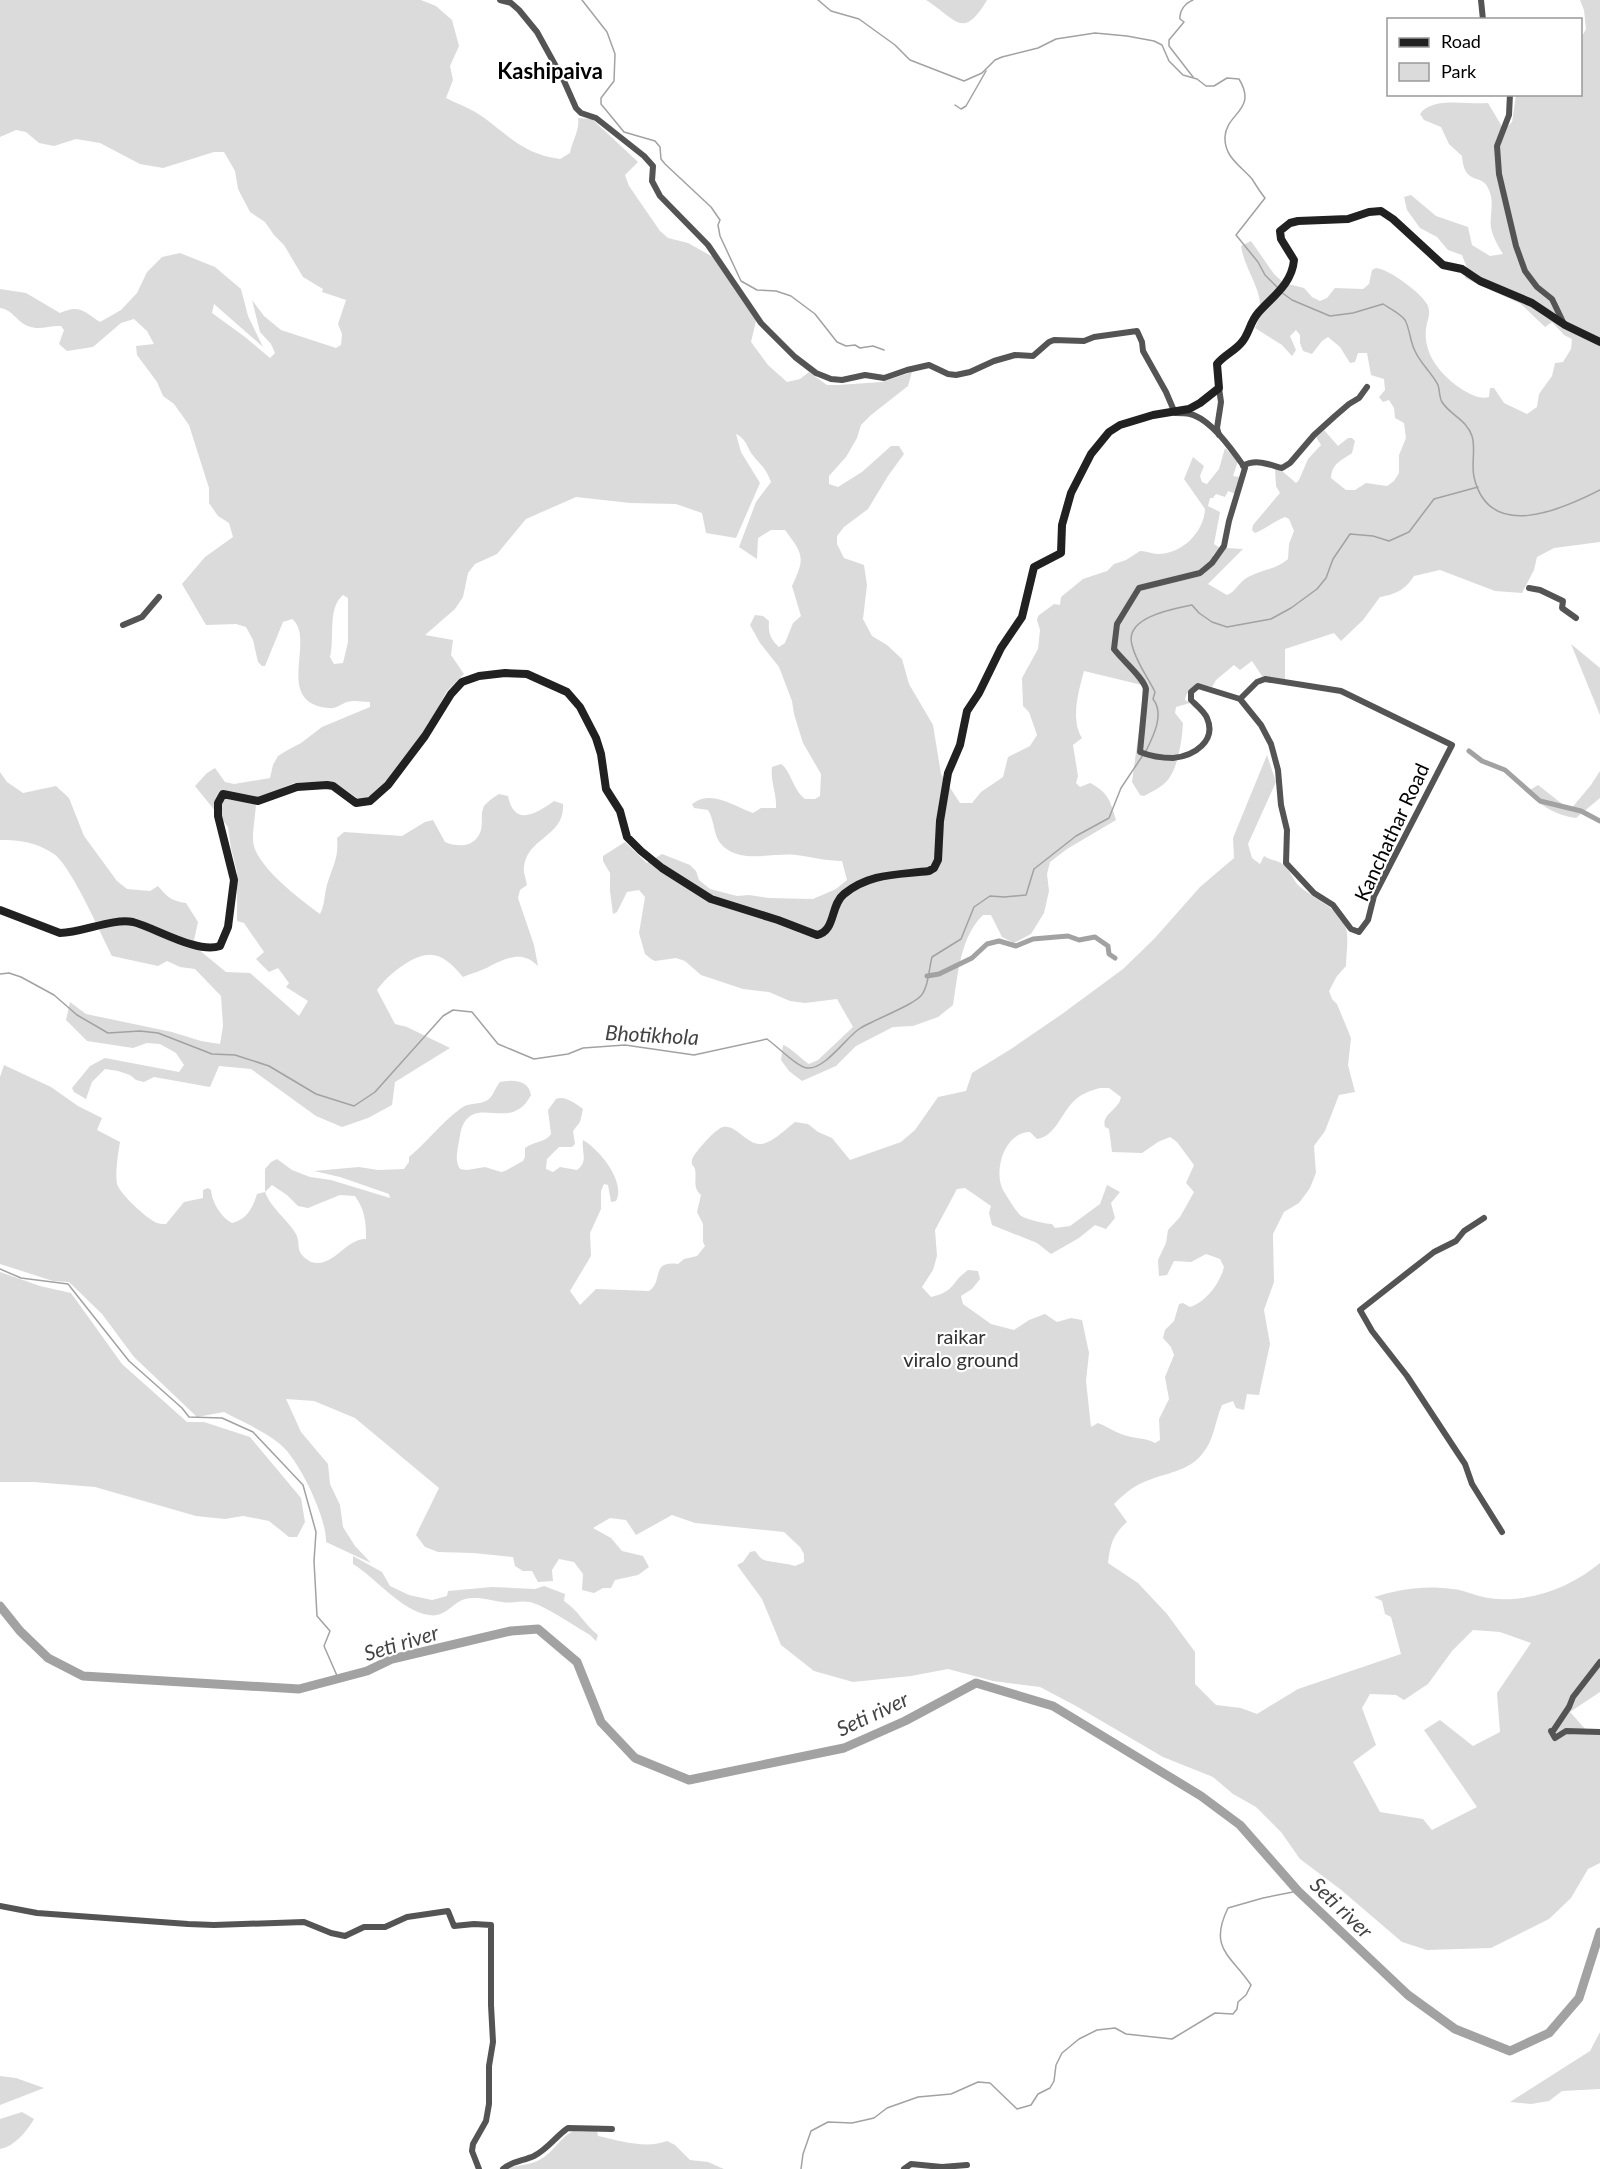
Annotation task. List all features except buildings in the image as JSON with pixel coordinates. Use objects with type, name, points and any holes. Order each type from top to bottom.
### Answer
[{"type":"main road","points":[[0,910],[60,933],[70,933],[123,921],[208,948],[220,946],[228,927],[234,880],[218,816],[218,803],[223,794],[258,801],[305,785],[327,785],[333,786],[356,803],[370,801],[388,785],[425,736],[451,694],[462,682],[479,676],[518,672],[557,686],[567,692],[580,707],[596,738],[601,754],[606,789],[620,811],[627,837],[641,851],[662,868],[711,899],[816,934],[823,933],[828,928],[836,903],[854,886],[877,876],[929,871],[934,868],[938,860],[940,821],[948,773],[960,745],[967,711],[979,693],[1001,648],[1022,617],[1032,571],[1038,564],[1057,557],[1061,553],[1064,512],[1091,454],[1109,432],[1120,425],[1153,415],[1175,413],[1194,407],[1219,388],[1217,364],[1241,344],[1258,313],[1274,299],[1292,272],[1294,260],[1281,238],[1282,228],[1298,221],[1348,219],[1369,212],[1381,212],[1393,219],[1438,263],[1462,269],[1480,281],[1532,303],[1565,325],[1600,342]]},
{"type":"street","points":[[500,0],[512,3],[537,32],[576,108],[581,113],[596,118],[644,156],[653,166],[652,181],[660,196],[674,213],[701,236],[761,323],[795,357],[816,373],[831,379],[842,380],[865,375],[884,378],[929,365],[948,374],[960,374],[1015,355],[1033,356],[1054,340],[1084,341],[1094,337],[1137,331],[1143,351],[1175,413],[1190,414],[1200,418],[1236,452],[1245,468],[1229,521],[1227,537],[1218,555],[1200,573],[1139,588],[1117,624],[1114,649],[1130,669],[1144,681],[1146,689],[1140,752],[1174,758],[1197,751],[1208,740],[1208,719],[1191,700],[1191,692],[1198,686],[1240,699]]},
{"type":"street","points":[[1481,0],[1483,18]]},
{"type":"street","points":[[1510,96],[1509,115],[1497,146],[1499,174],[1516,246],[1526,271],[1552,299],[1565,325]]},
{"type":"street","points":[[1243,466],[1250,462],[1269,463],[1282,468],[1290,463],[1314,435],[1348,404],[1359,398],[1366,387]]},
{"type":"street","points":[[1219,388],[1221,402],[1217,428],[1219,435]]},
{"type":"street","points":[[1529,588],[1563,601],[1562,608],[1576,618]]},
{"type":"street","points":[[123,625],[142,617],[159,597]]},
{"type":"street","name":"Kanchathar Road","points":[[1265,679],[1336,690],[1452,745],[1374,896],[1368,920],[1359,932],[1352,929],[1332,905],[1314,893],[1286,863],[1287,830],[1281,805],[1278,770],[1271,744],[1262,726],[1240,699],[1257,682],[1265,679]]},
{"type":"street","points":[[1484,1218],[1464,1231],[1456,1241],[1434,1252],[1360,1310],[1372,1331],[1407,1376],[1465,1464],[1472,1484],[1502,1532]]},
{"type":"street","points":[[1600,1662],[1587,1677],[1551,1731],[1555,1738],[1566,1731],[1600,1732]]},
{"type":"street","points":[[0,1906],[37,1913],[188,1924],[304,1922],[345,1936],[364,1927],[385,1927],[407,1917],[448,1911],[454,1926],[491,1925],[493,2042],[489,2066],[489,2104],[486,2121],[473,2144],[472,2151],[479,2169]]},
{"type":"street","points":[[502,2169],[543,2151],[568,2128],[612,2129]]},
{"type":"street","points":[[904,2169],[911,2164],[942,2167],[967,2165],[964,2169]]},
{"type":"green space","points":[[0,0],[421,0],[436,6],[452,20],[459,46],[450,66],[453,80],[446,98],[479,114],[527,149],[547,157],[560,159],[570,153],[578,127],[578,118],[592,119],[638,162],[625,175],[629,186],[660,231],[668,238],[688,243],[713,257],[756,321],[751,342],[768,365],[787,382],[800,379],[809,372],[827,385],[838,385],[882,382],[912,372],[908,386],[861,425],[857,438],[846,457],[829,476],[829,484],[838,487],[862,472],[891,446],[899,446],[904,454],[868,509],[844,527],[837,536],[837,544],[844,558],[864,565],[867,585],[863,619],[872,636],[887,645],[902,659],[909,684],[933,725],[941,774],[960,803],[972,803],[981,792],[1003,777],[1008,757],[1030,746],[1037,735],[1029,712],[1023,706],[1022,678],[1038,649],[1040,630],[1038,616],[1054,604],[1060,605],[1061,597],[1083,579],[1107,571],[1114,564],[1140,551],[1156,554],[1167,553],[1190,540],[1201,526],[1205,509],[1184,479],[1193,457],[1204,466],[1200,476],[1202,482],[1207,484],[1219,469],[1225,448],[1238,461],[1233,476],[1240,477],[1236,494],[1228,491],[1225,497],[1216,494],[1210,498],[1208,506],[1220,512],[1214,544],[1220,548],[1213,555],[1216,561],[1226,548],[1243,549],[1208,584],[1227,595],[1245,579],[1278,566],[1288,559],[1289,544],[1294,531],[1289,519],[1285,517],[1255,533],[1252,530],[1253,525],[1280,493],[1276,486],[1275,468],[1281,470],[1296,483],[1308,459],[1321,445],[1316,437],[1324,430],[1338,446],[1348,438],[1355,441],[1352,453],[1338,463],[1333,469],[1331,478],[1346,490],[1355,490],[1366,483],[1387,486],[1399,473],[1399,455],[1406,438],[1404,423],[1395,418],[1394,408],[1389,400],[1383,402],[1379,397],[1385,390],[1384,379],[1371,375],[1367,353],[1358,353],[1355,362],[1350,363],[1340,347],[1328,337],[1312,354],[1303,351],[1300,335],[1296,330],[1290,336],[1296,350],[1292,356],[1282,345],[1255,328],[1259,317],[1259,296],[1241,246],[1251,241],[1274,274],[1284,283],[1304,288],[1312,297],[1320,301],[1327,298],[1335,288],[1363,289],[1369,284],[1372,270],[1376,268],[1397,277],[1413,289],[1428,306],[1426,339],[1428,348],[1435,364],[1448,378],[1463,390],[1479,397],[1489,397],[1490,388],[1494,388],[1504,403],[1527,414],[1537,407],[1539,394],[1552,376],[1555,363],[1563,362],[1571,349],[1572,339],[1564,335],[1552,322],[1545,327],[1521,304],[1465,278],[1467,268],[1462,255],[1448,250],[1437,237],[1420,228],[1407,210],[1404,197],[1411,195],[1436,216],[1468,227],[1472,245],[1490,256],[1503,254],[1491,228],[1492,202],[1487,186],[1484,182],[1469,175],[1463,165],[1462,156],[1449,144],[1441,127],[1424,120],[1420,114],[1426,108],[1442,103],[1488,103],[1504,130],[1512,122],[1516,96],[1582,96],[1582,36],[1586,29],[1584,10],[1580,0],[1600,0],[1600,542],[1554,548],[1537,557],[1534,570],[1522,593],[1495,591],[1440,570],[1414,576],[1400,591],[1380,597],[1363,620],[1341,641],[1334,633],[1285,649],[1285,680],[1262,676],[1252,661],[1240,670],[1234,665],[1216,680],[1212,687],[1194,686],[1186,695],[1185,700],[1190,703],[1176,707],[1175,713],[1183,723],[1173,771],[1163,785],[1144,796],[1140,795],[1132,782],[1142,708],[1142,685],[1084,671],[1076,713],[1078,730],[1082,738],[1073,745],[1078,776],[1076,783],[1080,787],[1090,783],[1101,790],[1110,803],[1116,820],[1067,849],[1050,862],[1047,874],[1049,891],[1044,913],[1031,934],[1014,943],[1002,937],[991,915],[983,915],[975,924],[961,957],[953,1005],[938,1017],[913,1026],[893,1027],[856,1046],[836,1066],[802,1081],[789,1071],[781,1060],[783,1045],[809,1064],[818,1060],[853,1027],[837,999],[805,1003],[790,1001],[769,992],[743,989],[701,975],[685,961],[676,958],[655,961],[651,959],[645,954],[639,933],[645,897],[639,890],[627,892],[617,912],[613,914],[610,873],[603,861],[603,856],[625,842],[647,863],[662,854],[690,865],[696,871],[699,880],[710,889],[737,896],[813,899],[836,889],[847,880],[842,861],[796,855],[747,856],[728,850],[718,840],[708,810],[694,808],[692,804],[707,798],[715,798],[753,813],[761,808],[776,808],[772,767],[781,764],[805,799],[815,799],[820,796],[821,774],[803,743],[792,701],[779,667],[760,643],[750,625],[755,615],[763,616],[769,621],[769,632],[774,641],[779,647],[785,643],[793,623],[801,616],[792,586],[801,563],[799,551],[785,530],[771,530],[758,538],[757,559],[739,547],[756,502],[771,482],[743,439],[736,434],[741,452],[760,483],[736,538],[706,533],[702,513],[676,504],[630,503],[576,497],[526,519],[497,554],[475,564],[468,573],[463,597],[455,609],[425,635],[453,640],[451,655],[464,674],[447,691],[431,721],[399,766],[375,794],[360,800],[334,782],[294,783],[268,794],[256,803],[253,837],[258,855],[282,883],[320,914],[336,857],[337,838],[344,832],[402,836],[425,822],[433,820],[445,842],[466,845],[479,836],[484,806],[499,794],[508,796],[511,806],[520,815],[533,813],[554,801],[563,804],[558,824],[532,849],[527,857],[524,869],[527,885],[520,890],[518,898],[534,945],[538,966],[526,958],[514,957],[463,977],[450,963],[430,955],[414,959],[393,972],[377,990],[395,1024],[407,1027],[450,1048],[395,1082],[392,1105],[368,1118],[342,1127],[316,1116],[251,1069],[219,1066],[210,1087],[154,1077],[144,1082],[118,1071],[105,1069],[92,1082],[86,1099],[74,1092],[72,1088],[90,1066],[105,1058],[179,1072],[184,1065],[176,1053],[160,1044],[147,1043],[133,1048],[87,1041],[66,1020],[70,1002],[86,1014],[220,1044],[223,1026],[221,996],[195,969],[180,967],[167,961],[158,966],[112,956],[77,886],[61,861],[54,854],[34,844],[0,840],[0,772],[7,782],[23,793],[56,786],[69,798],[84,836],[117,881],[127,889],[150,891],[158,886],[170,898],[186,903],[198,922],[193,945],[226,972],[250,973],[299,1016],[308,1001],[286,987],[289,983],[278,968],[269,972],[256,959],[264,952],[244,923],[237,921],[237,872],[228,827],[195,786],[215,768],[225,782],[234,784],[270,778],[278,756],[301,743],[322,727],[370,707],[370,702],[350,701],[329,708],[312,704],[303,695],[299,683],[300,641],[298,628],[292,619],[283,622],[265,666],[258,662],[253,640],[246,627],[236,624],[206,625],[182,584],[205,557],[233,537],[229,523],[218,516],[209,503],[209,488],[189,425],[174,404],[163,396],[157,382],[137,355],[136,346],[154,344],[147,331],[134,319],[121,323],[93,347],[67,351],[59,344],[64,330],[61,326],[37,328],[24,324],[8,311],[0,308],[0,289],[26,293],[60,313],[72,309],[81,310],[100,322],[121,310],[137,293],[147,272],[162,257],[180,253],[215,267],[241,289],[248,316],[263,347],[214,304],[212,313],[270,358],[275,353],[271,344],[260,332],[252,300],[264,316],[281,330],[336,348],[341,345],[342,334],[338,324],[346,300],[322,292],[323,289],[303,277],[284,245],[265,222],[250,212],[238,189],[235,171],[224,152],[214,152],[163,168],[140,164],[100,143],[76,139],[54,146],[39,143],[26,132],[16,130],[0,137]],"holes":[[[343,595],[348,598],[348,642],[343,663],[334,664],[330,657],[333,616],[338,601]]]},
{"type":"green space","points":[[926,0],[987,0],[979,13],[965,23],[952,19]]},
{"type":"green space","points":[[1571,644],[1600,668],[1600,715]]},
{"type":"green space","name":"raikar viralo ground","points":[[1267,755],[1276,782],[1248,844],[1252,858],[1260,864],[1264,856],[1285,866],[1298,885],[1332,909],[1343,921],[1347,942],[1346,966],[1337,976],[1329,991],[1351,1038],[1348,1065],[1355,1092],[1339,1095],[1325,1131],[1314,1146],[1316,1173],[1310,1188],[1299,1203],[1284,1212],[1273,1234],[1274,1282],[1264,1310],[1270,1344],[1259,1395],[1247,1394],[1244,1410],[1236,1408],[1233,1401],[1222,1405],[1207,1448],[1191,1464],[1140,1484],[1114,1504],[1127,1522],[1113,1540],[1108,1563],[1138,1583],[1167,1614],[1195,1652],[1195,1684],[1216,1705],[1241,1708],[1257,1714],[1298,1689],[1401,1654],[1391,1617],[1385,1614],[1382,1601],[1374,1597],[1403,1590],[1432,1587],[1488,1598],[1518,1599],[1562,1587],[1600,1563],[1600,1692],[1570,1712],[1586,1730],[1600,1730],[1600,1863],[1588,1869],[1571,1898],[1549,1919],[1491,1948],[1427,1950],[1402,1942],[1340,1889],[1300,1859],[1281,1832],[1256,1807],[1233,1794],[1213,1777],[1163,1757],[1040,1687],[993,1681],[948,1669],[911,1676],[853,1682],[814,1671],[781,1645],[762,1599],[737,1565],[743,1562],[750,1552],[755,1551],[761,1558],[768,1561],[795,1566],[804,1562],[804,1554],[800,1547],[784,1532],[695,1523],[672,1515],[636,1535],[626,1520],[610,1518],[593,1528],[611,1538],[622,1551],[643,1556],[649,1567],[638,1575],[615,1580],[611,1588],[603,1588],[594,1593],[582,1590],[583,1574],[574,1562],[559,1559],[552,1570],[553,1581],[538,1582],[532,1571],[523,1571],[515,1566],[513,1557],[438,1552],[425,1547],[416,1535],[439,1488],[355,1418],[314,1401],[286,1399],[301,1432],[328,1464],[330,1484],[340,1505],[343,1527],[355,1546],[371,1563],[326,1542],[322,1519],[311,1490],[296,1463],[276,1441],[224,1412],[197,1417],[134,1357],[102,1314],[69,1282],[53,1281],[0,1264],[0,1077],[4,1065],[51,1087],[78,1106],[102,1118],[97,1130],[120,1142],[116,1174],[119,1188],[128,1200],[147,1217],[164,1224],[184,1202],[203,1198],[203,1190],[208,1188],[211,1190],[215,1205],[224,1217],[232,1223],[242,1219],[251,1208],[257,1194],[265,1192],[265,1169],[277,1159],[292,1170],[310,1177],[331,1180],[390,1198],[389,1194],[340,1177],[314,1171],[359,1167],[378,1170],[404,1169],[409,1162],[409,1157],[453,1114],[467,1105],[488,1100],[500,1082],[515,1081],[524,1084],[530,1090],[531,1095],[523,1106],[505,1113],[478,1113],[470,1116],[464,1123],[458,1146],[457,1163],[460,1169],[485,1167],[501,1172],[523,1161],[525,1148],[546,1139],[551,1134],[548,1110],[556,1099],[563,1098],[574,1103],[583,1109],[580,1122],[573,1131],[575,1144],[572,1147],[559,1147],[547,1159],[546,1169],[553,1172],[560,1167],[577,1170],[581,1167],[584,1160],[583,1140],[597,1151],[610,1167],[618,1193],[616,1201],[611,1202],[608,1185],[604,1184],[601,1191],[601,1209],[590,1233],[591,1256],[570,1291],[580,1305],[596,1289],[649,1291],[656,1282],[660,1268],[697,1256],[705,1246],[703,1224],[697,1212],[701,1195],[696,1186],[695,1169],[692,1162],[696,1152],[720,1128],[732,1128],[750,1141],[760,1144],[774,1139],[795,1122],[808,1124],[818,1132],[832,1138],[850,1160],[901,1142],[915,1130],[938,1097],[966,1091],[972,1073],[1062,1014],[1123,969],[1154,939],[1200,887],[1234,858],[1233,838]],"holes":[[[1100,1088],[1109,1088],[1121,1097],[1104,1123],[1109,1129],[1112,1152],[1142,1153],[1170,1137],[1177,1142],[1194,1165],[1186,1183],[1194,1192],[1180,1217],[1168,1230],[1166,1243],[1158,1260],[1159,1276],[1167,1275],[1174,1261],[1191,1262],[1206,1254],[1220,1259],[1224,1267],[1216,1285],[1202,1301],[1190,1307],[1183,1303],[1179,1304],[1174,1321],[1165,1330],[1163,1338],[1171,1347],[1174,1355],[1165,1377],[1169,1399],[1159,1419],[1160,1440],[1155,1443],[1125,1436],[1098,1423],[1091,1427],[1086,1381],[1089,1353],[1082,1320],[1071,1318],[1057,1322],[1045,1314],[1029,1320],[1014,1330],[991,1324],[963,1304],[961,1296],[972,1289],[980,1279],[978,1271],[968,1270],[949,1289],[939,1295],[931,1297],[922,1287],[933,1270],[937,1256],[935,1230],[957,1189],[965,1188],[991,1206],[989,1213],[992,1225],[1037,1243],[1051,1254],[1079,1238],[1095,1225],[1106,1229],[1115,1218],[1111,1203],[1120,1192],[1107,1185],[1100,1204],[1070,1226],[1055,1228],[1052,1224],[1021,1216],[1003,1190],[1000,1180],[1001,1161],[1008,1144],[1021,1134],[1030,1132],[1037,1139],[1044,1137],[1054,1129],[1069,1106],[1086,1093]],[[272,1185],[298,1206],[308,1208],[340,1195],[355,1196],[364,1216],[366,1239],[352,1243],[326,1261],[311,1262],[300,1252],[296,1234],[267,1198],[265,1192]],[[1473,1630],[1500,1632],[1531,1643],[1497,1693],[1500,1732],[1473,1746],[1440,1720],[1424,1730],[1477,1807],[1432,1830],[1423,1819],[1380,1812],[1353,1762],[1376,1745],[1362,1708],[1370,1694],[1396,1695],[1404,1700],[1428,1684],[1452,1651]]]},
{"type":"green space","points":[[1600,771],[1600,798],[1576,818],[1551,810],[1529,794],[1530,790],[1538,785],[1570,810]]},
{"type":"green space","points":[[0,1272],[40,1286],[71,1293],[122,1364],[187,1422],[204,1422],[250,1437],[301,1498],[305,1522],[297,1537],[289,1537],[269,1521],[243,1516],[225,1519],[196,1516],[95,1487],[0,1482]]},
{"type":"green space","points":[[353,1556],[382,1572],[390,1586],[409,1595],[432,1600],[447,1596],[448,1591],[492,1587],[535,1589],[544,1586],[565,1594],[564,1601],[598,1635],[596,1641],[559,1616],[529,1602],[470,1598],[460,1601],[440,1614],[429,1615],[419,1612],[399,1601],[353,1564]]},
{"type":"green space","points":[[1600,2032],[1600,2089],[1562,2091],[1549,2101],[1531,2104],[1510,2102],[1590,2051]]},
{"type":"green space","points":[[0,2076],[16,2078],[44,2088],[0,2105]]},
{"type":"green space","points":[[22,2112],[34,2119],[20,2138],[0,2149],[0,2119]]},
{"type":"green space","points":[[575,2130],[597,2131],[598,2136],[633,2143],[651,2144],[667,2141],[675,2145],[690,2160],[708,2162],[724,2169],[508,2169],[541,2159]]},
{"type":"waterway","points":[[582,0],[607,32],[615,54],[614,81],[601,98],[601,104],[624,132],[655,141],[660,147],[661,159],[665,164],[711,207],[720,220],[718,225],[720,236],[741,281],[757,290],[776,291],[791,296],[815,314],[837,342],[846,346],[855,345],[860,348],[873,346],[884,350]]},
{"type":"waterway","points":[[818,0],[831,11],[859,19],[895,45],[910,60],[964,81],[982,73],[995,60],[1002,57],[1038,48],[1056,39],[1095,33],[1154,41],[1162,45],[1169,61],[1183,75],[1197,79],[1206,86],[1214,86],[1227,78],[1239,79],[1245,98],[1240,111],[1230,122],[1225,144],[1230,156],[1252,179],[1265,198],[1236,235],[1258,262],[1265,275],[1278,288]]},
{"type":"waterway","points":[[1193,0],[1183,8],[1180,19],[1184,22],[1169,40],[1169,46],[1193,77]]},
{"type":"waterway","points":[[955,105],[961,109],[966,106],[986,71]]},
{"type":"waterway","points":[[1281,292],[1292,300],[1330,316],[1353,313],[1383,304],[1403,318],[1417,355],[1438,385],[1442,402],[1470,430],[1474,451],[1474,477],[1482,497],[1495,509],[1510,515],[1547,512],[1600,490]]},
{"type":"waterway","name":"Bhotikhola","points":[[1146,751],[1157,725],[1158,711],[1153,699],[1155,692],[1132,645],[1132,635],[1142,621],[1163,612],[1192,605],[1212,622],[1227,627],[1271,619],[1317,589],[1326,578],[1333,559],[1350,534],[1373,536],[1389,541],[1409,532],[1434,499],[1478,487]]},
{"type":"waterway","points":[[1469,751],[1482,761],[1505,770],[1540,801],[1581,811],[1600,821]]},
{"type":"waterway","name":"Bhotikhola","points":[[0,974],[9,973],[21,977],[54,995],[77,1015],[108,1033],[140,1031],[158,1033],[212,1054],[235,1055],[269,1066],[316,1094],[354,1106],[375,1092],[443,1016],[453,1010],[472,1012],[498,1044],[534,1059],[568,1054],[583,1048],[625,1045],[694,1055],[767,1039],[804,1067],[814,1067],[828,1059],[859,1029],[919,997],[927,985],[932,957],[961,939],[974,907],[990,896],[1026,895],[1034,869],[1076,836],[1109,818],[1121,788],[1143,755]]},
{"type":"waterway","points":[[927,976],[939,974],[972,958],[987,944],[999,941],[1016,946],[1033,939],[1068,936],[1079,940],[1095,937],[1108,946],[1109,954],[1115,958]]},
{"type":"waterway","points":[[0,1269],[21,1278],[68,1284],[129,1361],[182,1408],[189,1417],[222,1418],[253,1432],[303,1485],[316,1532],[314,1561],[317,1616],[330,1631],[324,1646],[338,1678]]},
{"type":"waterway","name":"Seti river","points":[[0,1606],[20,1631],[48,1658],[83,1676],[299,1689],[367,1671],[392,1659],[511,1631],[538,1629],[577,1662],[601,1722],[635,1758],[689,1780],[844,1748],[905,1721],[976,1683],[1053,1706],[1201,1796],[1240,1825],[1298,1891],[1408,1995],[1455,2029],[1510,2051],[1549,2033],[1579,1998],[1600,1932]]},
{"type":"waterway","points":[[801,2169],[803,2154],[811,2131],[828,2122],[852,2123],[874,2118],[887,2108],[918,2097],[951,2094],[978,2082],[990,2083],[1017,2109],[1031,2105],[1038,2094],[1050,2088],[1062,2053],[1079,2039],[1097,2030],[1115,2028],[1126,2034],[1172,2039],[1215,2013],[1233,2014],[1238,2002],[1246,1995],[1251,1985],[1224,1951],[1221,1942],[1222,1922],[1228,1908],[1298,1891]]},
{"type":"district","name":"Kashipaiva","points":[[550,70]]}]
